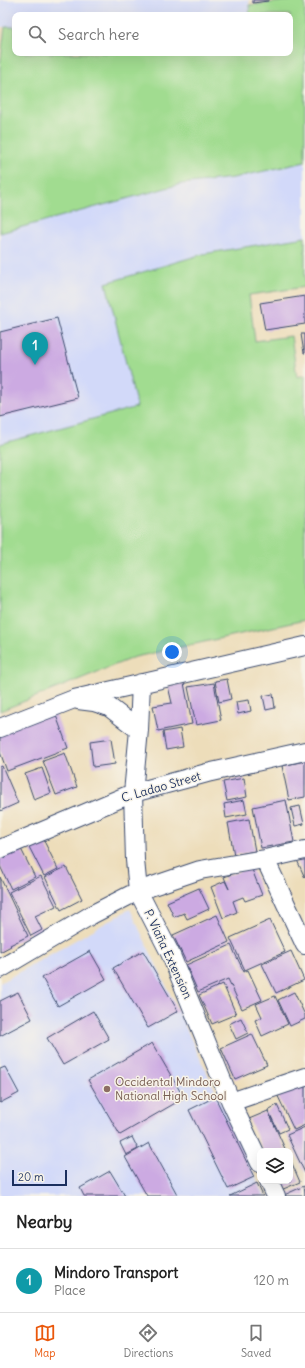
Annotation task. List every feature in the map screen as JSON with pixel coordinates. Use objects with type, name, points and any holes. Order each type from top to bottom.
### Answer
[{"type":"street","points":[[0,728],[74,699],[305,646]]},
{"type":"street","points":[[138,891],[135,860],[133,793],[139,730],[140,683]]},
{"type":"street","points":[[74,699],[94,702],[109,708],[139,730]]},
{"type":"street","name":"C. Ladao Street","points":[[0,849],[133,793],[207,773],[305,751]]},
{"type":"street","points":[[0,969],[93,914],[138,891],[200,870],[265,859],[305,850]]},
{"type":"street","points":[[265,859],[305,945]]},
{"type":"street","name":"P. Viaña Extension","points":[[138,891],[170,953],[231,1102],[257,1157]]},
{"type":"street","points":[[231,1102],[305,1077]]},
{"type":"street","points":[[270,1184],[276,1196]]},
{"type":"shaded area","points":[[0,0],[249,0],[250,12],[12,12],[12,27],[0,27]]},
{"type":"shaded area","points":[[305,162],[305,237],[203,254],[106,283],[137,407],[0,444],[0,233],[181,184],[233,178]]},
{"type":"shaded area","name":"Occidental Mindoro National High School","points":[[130,909],[257,1179],[257,1184],[259,1184],[265,1196],[0,1196],[0,983]]},
{"type":"green space","points":[[305,0],[305,162],[233,178],[181,184],[0,233],[0,67],[5,27],[12,27],[12,56],[293,56],[293,12],[250,12],[249,5]]},
{"type":"green space","points":[[305,237],[305,287],[249,295],[255,341],[291,336],[297,377],[305,375],[305,620],[135,657],[0,711],[0,444],[137,407],[106,283],[203,254]]},
{"type":"building","points":[[253,0],[268,0],[268,1],[253,3]]},
{"type":"building","points":[[305,296],[305,324],[265,330],[260,303]]},
{"type":"building","points":[[57,318],[78,398],[0,417],[0,332]]},
{"type":"building","points":[[301,334],[305,334],[305,353],[304,353]]},
{"type":"building","points":[[227,679],[231,699],[219,702],[215,681]]},
{"type":"building","points":[[184,683],[192,724],[158,731],[153,706],[172,703],[168,686]]},
{"type":"building","points":[[214,683],[221,720],[196,725],[188,687]]},
{"type":"building","points":[[273,694],[275,708],[266,710],[263,696]]},
{"type":"building","points":[[249,700],[251,711],[238,714],[236,702]]},
{"type":"building","points":[[54,710],[68,748],[7,771],[0,752],[0,731]]},
{"type":"building","points":[[180,729],[183,747],[166,750],[163,732]]},
{"type":"building","points":[[111,739],[115,764],[93,767],[90,742]]},
{"type":"building","points":[[65,753],[77,787],[56,795],[43,761]]},
{"type":"building","points":[[305,761],[305,797],[289,800],[282,766]]},
{"type":"building","points":[[2,766],[18,803],[0,811],[0,767]]},
{"type":"building","points":[[42,768],[51,793],[34,800],[25,774]]},
{"type":"building","points":[[244,778],[247,797],[227,801],[223,782]]},
{"type":"building","points":[[244,800],[247,814],[226,818],[224,804]]},
{"type":"building","points":[[286,800],[294,842],[261,848],[253,807]]},
{"type":"building","points":[[300,806],[304,824],[295,826],[291,808]]},
{"type":"building","points":[[249,819],[255,851],[234,855],[228,823]]},
{"type":"building","points":[[41,835],[58,869],[44,876],[27,843]]},
{"type":"building","points":[[18,843],[35,877],[11,889],[0,866],[0,852]]},
{"type":"building","points":[[305,858],[305,878],[297,860]]},
{"type":"building","points":[[66,867],[82,899],[61,910],[45,877]]},
{"type":"building","points":[[251,867],[262,895],[245,901],[243,897],[233,901],[237,912],[223,918],[211,887],[225,881],[229,889],[224,877]]},
{"type":"building","points":[[41,876],[56,906],[35,916],[42,930],[31,936],[9,892]]},
{"type":"building","points":[[0,877],[28,936],[0,952]]},
{"type":"building","points":[[199,888],[209,909],[187,919],[184,913],[174,917],[167,902]]},
{"type":"building","points":[[217,915],[229,942],[186,962],[173,935]]},
{"type":"building","points":[[270,920],[285,952],[245,970],[230,938]]},
{"type":"building","points":[[231,945],[244,972],[248,970],[262,1000],[242,1009],[228,979],[198,992],[186,965]]},
{"type":"building","points":[[90,951],[106,979],[58,1006],[42,978]]},
{"type":"building","points":[[143,951],[178,1011],[148,1028],[113,968]]},
{"type":"building","points":[[291,951],[304,980],[276,993],[262,964]]},
{"type":"building","points":[[223,984],[236,1014],[212,1024],[199,995]]},
{"type":"building","points":[[18,992],[32,1019],[0,1036],[0,1001]]},
{"type":"building","points":[[294,992],[305,1015],[305,1019],[290,1026],[278,1000]]},
{"type":"building","points":[[275,996],[288,1024],[262,1036],[255,1020],[262,1017],[256,1004]]},
{"type":"building","points":[[93,1011],[109,1039],[63,1065],[47,1038]]},
{"type":"building","points":[[241,1018],[248,1033],[236,1039],[229,1024]]},
{"type":"building","points":[[252,1034],[267,1065],[235,1079],[221,1048]]},
{"type":"building","points":[[152,1043],[184,1098],[120,1135],[88,1080]]},
{"type":"building","points":[[5,1067],[19,1093],[0,1103],[0,1069]]},
{"type":"building","points":[[305,1080],[305,1125],[294,1130],[275,1090]]},
{"type":"building","points":[[215,1097],[254,1177],[228,1189],[189,1110]]},
{"type":"building","points":[[277,1105],[288,1129],[279,1133],[268,1110]]},
{"type":"building","points":[[268,1111],[285,1148],[262,1148],[249,1119]]},
{"type":"building","points":[[305,1127],[305,1173],[287,1135]]},
{"type":"building","points":[[132,1137],[138,1149],[126,1155],[120,1143]]},
{"type":"building","points":[[149,1143],[178,1196],[147,1196],[125,1157]]},
{"type":"building","points":[[293,1166],[300,1182],[281,1190],[278,1184],[293,1184]]},
{"type":"building","points":[[110,1171],[125,1196],[84,1196],[80,1188]]},
{"type":"building","points":[[257,1183],[263,1196],[230,1196]]},
{"type":"building","points":[[304,1186],[305,1196],[282,1196]]},
{"type":"place","name":"Mindoro Transport","points":[[35,365]]},
{"type":"place","name":"Occidental Mindoro National High School","points":[[107,1089]]}]
